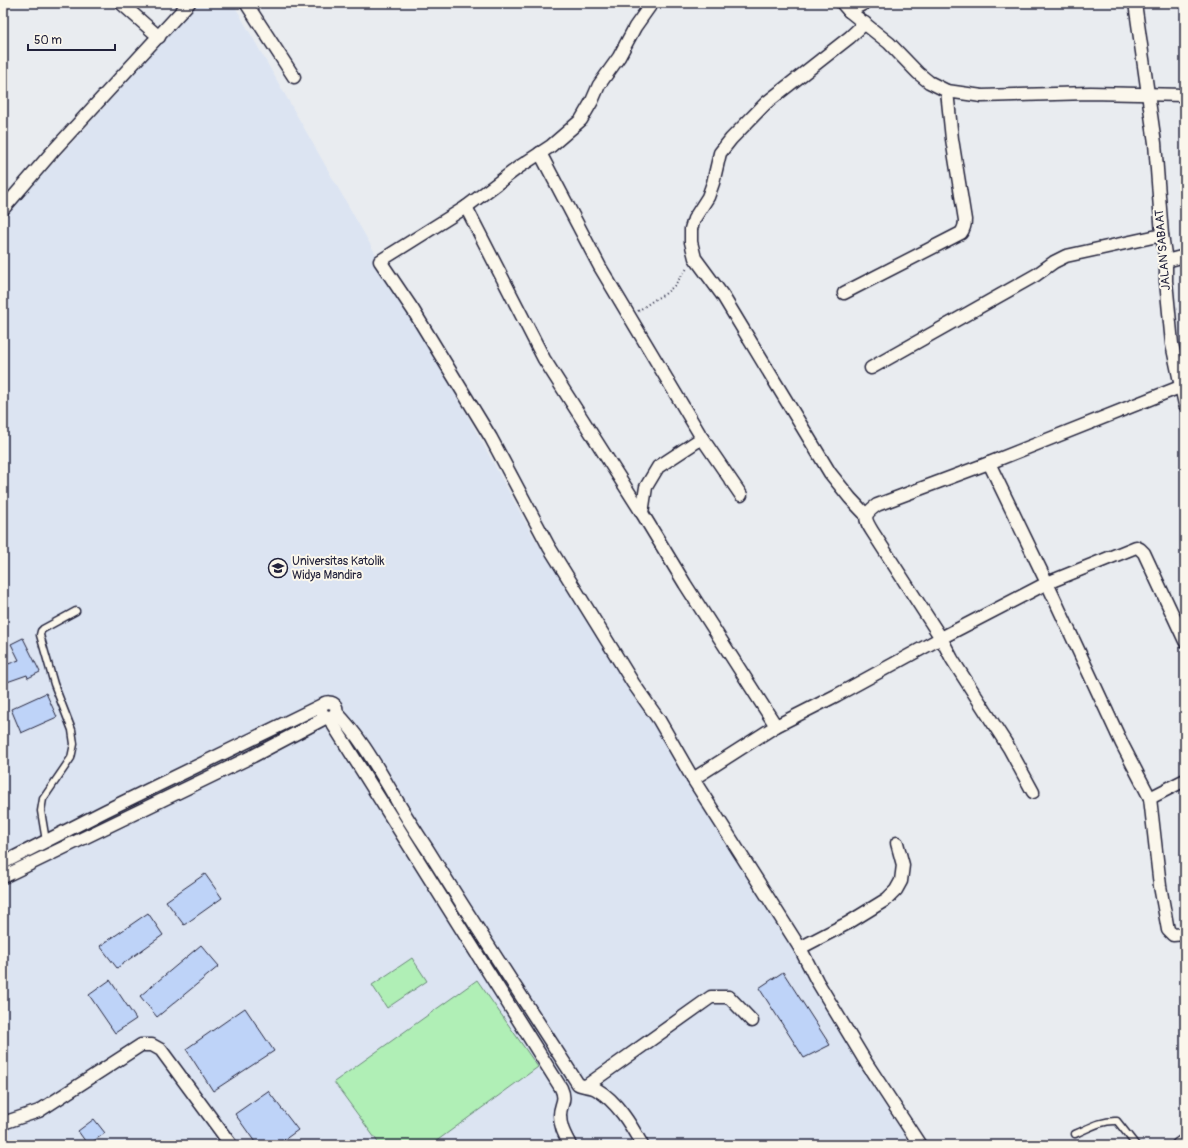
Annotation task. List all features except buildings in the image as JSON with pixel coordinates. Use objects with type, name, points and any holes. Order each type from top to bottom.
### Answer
[{"type":"street","points":[[121,3],[159,37]]},
{"type":"street","points":[[3,209],[53,151],[189,3]]},
{"type":"street","points":[[246,3],[294,77]]},
{"type":"street","points":[[652,3],[635,27],[619,57],[599,85],[581,120],[551,146],[466,207],[380,261],[417,316],[491,438],[549,547],[633,684],[659,720],[693,779],[800,948],[817,981],[867,1064],[920,1145]]},
{"type":"street","points":[[846,7],[865,3]]},
{"type":"street","name":"JALAN SABAAT","points":[[1135,3],[1155,143],[1172,344],[1183,385],[1185,405]]},
{"type":"street","points":[[846,7],[889,42],[918,73],[929,82],[947,91],[982,96],[1090,93],[1185,96]]},
{"type":"street","points":[[865,22],[850,37],[766,103],[720,153],[708,197],[694,219],[691,229],[691,242],[696,258],[723,296],[830,474],[866,515],[867,522],[872,532],[941,638],[956,665],[1009,748],[1033,792]]},
{"type":"street","points":[[844,293],[961,233],[963,230],[965,220],[952,139],[947,91]]},
{"type":"street","points":[[540,153],[600,267],[702,438],[741,495]]},
{"type":"street","points":[[466,207],[544,359],[776,726]]},
{"type":"street","points":[[872,368],[1036,275],[1054,262],[1066,256],[1162,235]]},
{"type":"street","points":[[1166,261],[1185,256]]},
{"type":"street","points":[[866,515],[868,511],[877,505],[989,463],[1183,385]]},
{"type":"street","points":[[642,513],[646,486],[658,467],[702,438]]},
{"type":"street","points":[[989,463],[1122,744],[1150,798],[1160,886],[1168,930],[1173,935],[1185,934]]},
{"type":"street","points":[[693,779],[776,726],[837,695],[941,638],[1047,583],[1132,548],[1136,547],[1140,549],[1147,559],[1185,641]]},
{"type":"street","points":[[3,863],[105,811],[322,705],[321,712],[343,719],[376,764],[396,800],[473,923],[493,950],[578,1084],[595,1088],[604,1094],[620,1110],[642,1145]]},
{"type":"street","points":[[3,877],[253,756],[331,716]]},
{"type":"street","points":[[331,716],[561,1088],[564,1099],[560,1114],[562,1132],[570,1145]]},
{"type":"street","points":[[1150,798],[1185,780]]},
{"type":"street","points":[[105,811],[110,824]]},
{"type":"street","points":[[800,948],[848,923],[887,899],[896,890],[901,881],[903,865],[897,843]]},
{"type":"street","points":[[586,1086],[711,997],[729,997],[752,1021]]},
{"type":"street","points":[[3,1123],[39,1111],[141,1046],[152,1045],[161,1050],[232,1145]]},
{"type":"street","points":[[1178,1145],[1185,1140]]},
{"type":"lane","points":[[46,841],[41,811],[43,799],[71,758],[74,744],[72,730],[54,684],[40,631],[76,611]]},
{"type":"lane","points":[[1076,1134],[1100,1123],[1110,1120],[1118,1121],[1136,1145]]},
{"type":"path","points":[[630,315],[665,294],[674,286],[696,258]]},
{"type":"shaded area","name":"Universitas Katolik Widya Mandira","points":[[198,3],[233,3],[465,411],[533,536],[575,600],[772,914],[880,1098],[911,1145],[3,1145],[3,219]]},
{"type":"green space","points":[[412,958],[427,981],[387,1008],[372,985]]},
{"type":"green space","points":[[477,980],[538,1067],[431,1145],[380,1145],[334,1082]]},
{"type":"place","name":"Universitas Katolik Widya Mandira","points":[[278,568]]}]
